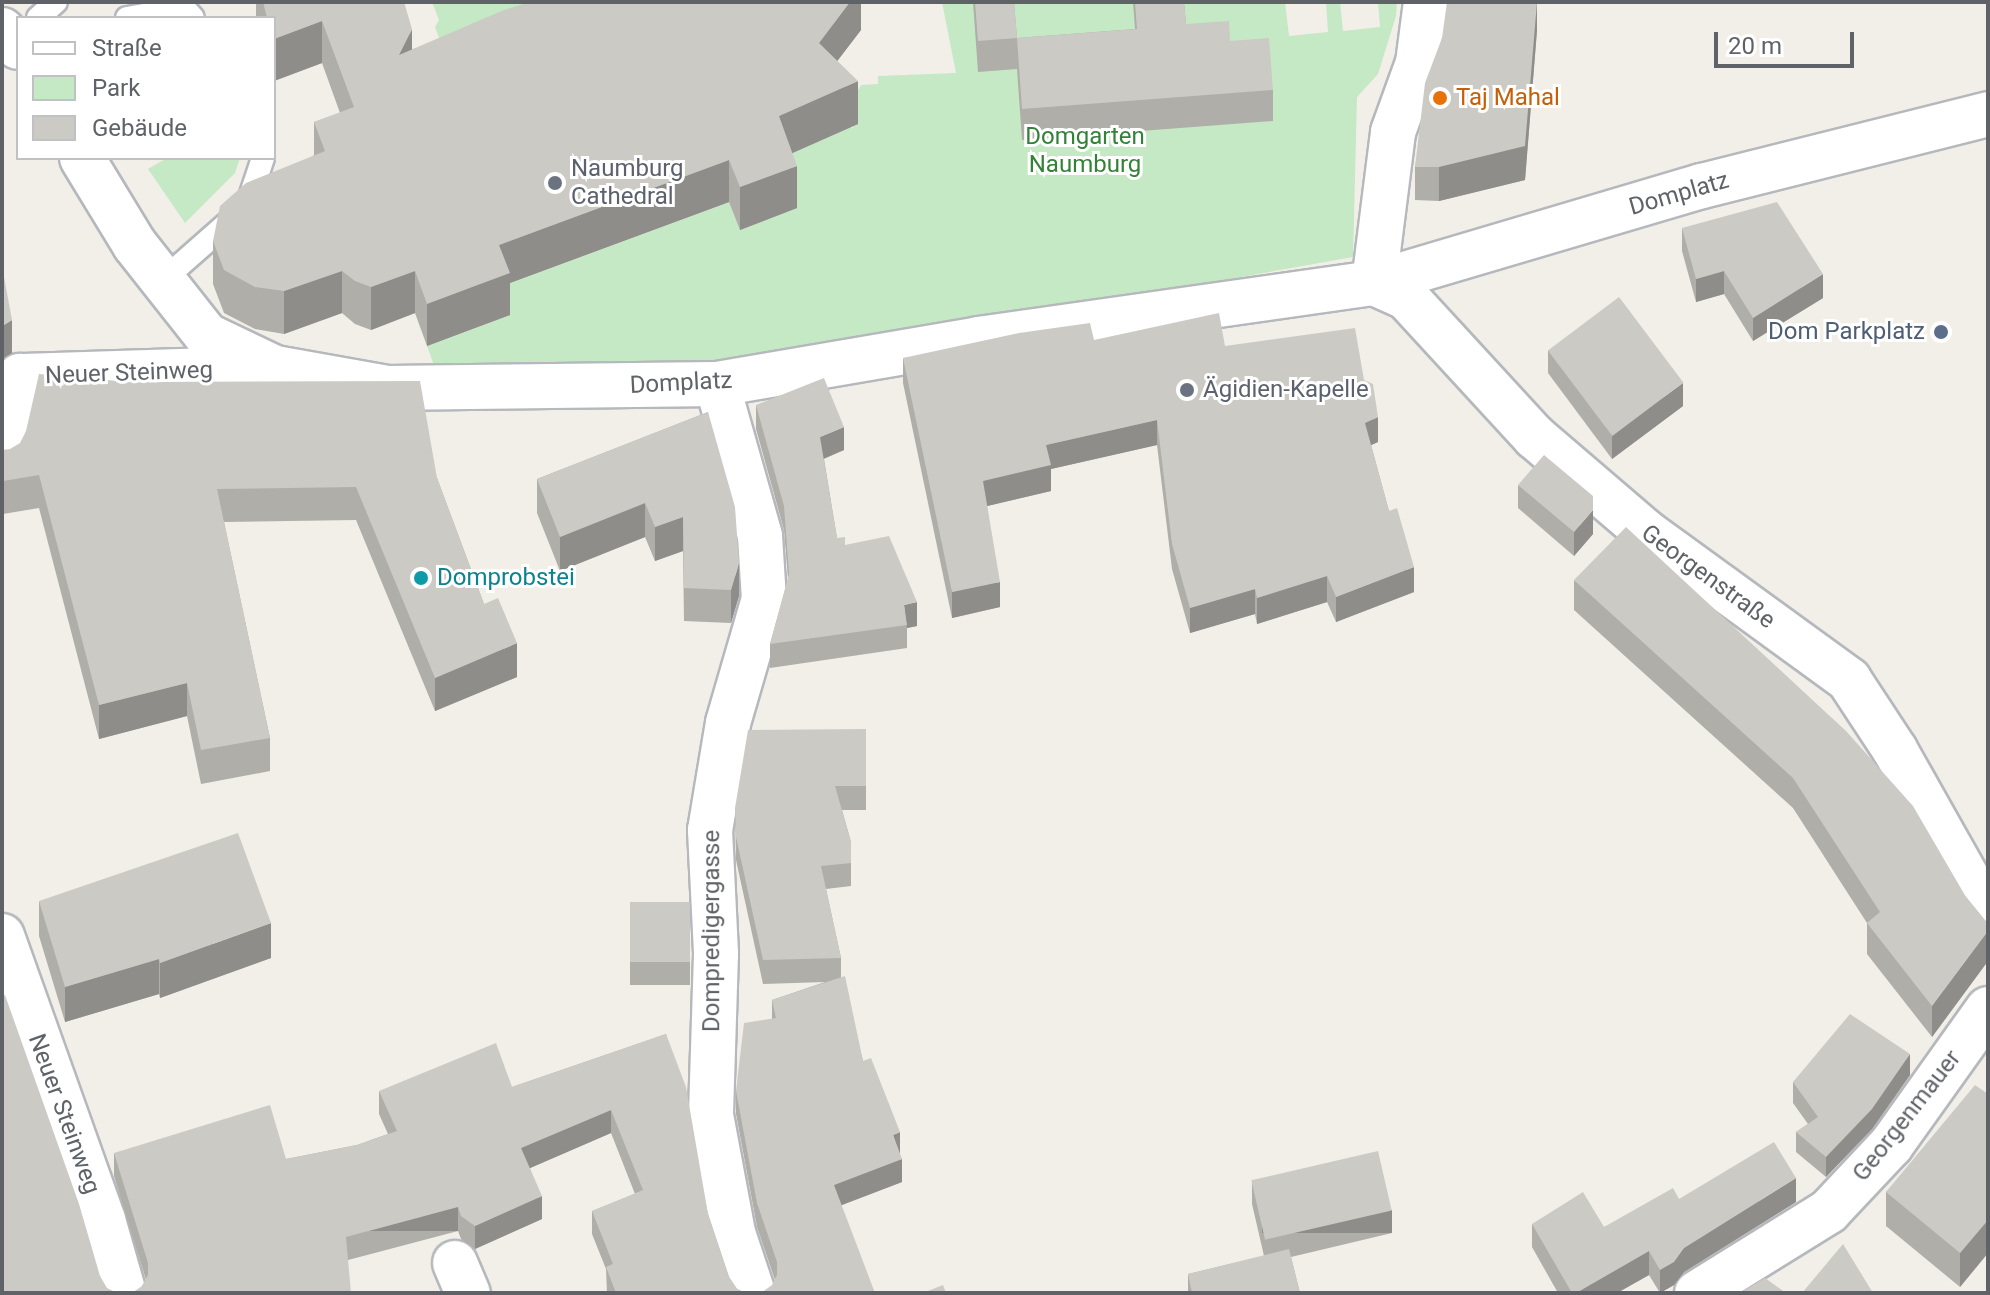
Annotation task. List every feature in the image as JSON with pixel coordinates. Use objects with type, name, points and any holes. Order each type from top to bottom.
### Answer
[{"type":"street","points":[[1374,283],[1393,132],[1418,63],[1426,2]]},
{"type":"street","name":"Domplatz","points":[[83,160],[135,245],[206,335],[275,368],[387,388],[717,384],[979,339],[1374,283],[1702,186],[1988,114]]},
{"type":"street","name":"Georgenstraße","points":[[1374,283],[1407,298],[1535,437],[1647,533],[1849,680],[1895,750],[1988,915]]},
{"type":"street","name":"Neuer Steinweg","points":[[2,459],[20,376],[275,368]]},
{"type":"street","name":"Dompredigergasse","points":[[717,384],[760,536],[764,599],[728,723],[710,830],[716,954],[711,1115],[733,1233],[753,1293]]},
{"type":"street","name":"Neuer Steinweg","points":[[2,936],[11,995],[103,1220],[124,1293]]},
{"type":"street","name":"Georgenmauer","points":[[1697,1293],[1829,1211],[1891,1145],[1988,1009]]},
{"type":"lane","points":[[40,16],[56,2]]},
{"type":"lane","points":[[138,16],[184,8],[191,16]]},
{"type":"lane","points":[[163,280],[247,206],[262,160]]},
{"type":"green space","points":[[432,2],[623,2],[455,81],[435,27],[439,20]]},
{"type":"green space","name":"Domgarten Naumburg","points":[[942,2],[1285,2],[1289,36],[1328,32],[1326,2],[1340,2],[1343,31],[1380,27],[1378,2],[1397,2],[1396,16],[1378,74],[1357,97],[1353,257],[712,371],[435,368],[427,346],[510,315],[500,287],[729,202],[740,229],[771,140],[839,115],[852,128],[857,123],[846,112],[861,85],[878,84],[878,76],[956,73]]},
{"type":"green space","points":[[164,160],[239,160],[235,173],[185,223],[148,169]]},
{"type":"building","name":"Naumburg Cathedral","points":[[263,2],[404,2],[412,29],[399,55],[530,2],[850,2],[819,43],[858,81],[779,116],[797,166],[740,187],[729,160],[499,245],[510,273],[427,304],[415,271],[371,287],[355,281],[342,271],[284,291],[255,287],[224,270],[213,241],[220,206],[246,183],[325,151],[314,122],[354,107],[322,21],[276,38],[276,16],[266,16]]},
{"type":"building","points":[[975,2],[1014,2],[1017,38],[978,41]]},
{"type":"building","points":[[1135,2],[1184,2],[1186,24],[1229,21],[1230,41],[1269,38],[1273,90],[1022,109],[1017,38],[1137,29]]},
{"type":"building","points":[[1447,2],[1537,2],[1525,146],[1439,167],[1415,167],[1425,83],[1442,38]]},
{"type":"building","points":[[1777,202],[1823,274],[1753,318],[1724,271],[1696,279],[1682,228]]},
{"type":"building","points":[[2,266],[12,320],[2,326]]},
{"type":"building","points":[[1619,297],[1683,382],[1612,436],[1548,351]]},
{"type":"building","points":[[1219,313],[1225,346],[1355,328],[1364,380],[1373,384],[1378,417],[1365,423],[1389,511],[1397,508],[1414,567],[1336,597],[1327,576],[1257,598],[1255,589],[1190,608],[1172,544],[1157,420],[1046,445],[1051,465],[983,481],[1000,582],[952,592],[903,358],[1019,333],[1090,323],[1094,340]]},
{"type":"building","points":[[39,374],[129,382],[420,381],[437,478],[484,604],[498,598],[517,643],[435,678],[356,487],[217,489],[270,738],[201,750],[187,683],[99,705],[39,475],[3,481],[2,450],[20,443],[26,431]]},
{"type":"building","points":[[824,378],[844,427],[820,437],[837,538],[845,537],[845,545],[889,536],[917,602],[904,605],[907,625],[770,644],[789,574],[784,506],[756,405]]},
{"type":"building","points":[[708,412],[735,507],[739,563],[731,590],[684,588],[683,517],[655,527],[645,503],[560,537],[537,479]]},
{"type":"building","points":[[1544,455],[1593,496],[1593,510],[1574,532],[1518,485]]},
{"type":"building","points":[[1626,527],[1846,731],[1913,806],[1966,897],[1988,924],[1988,931],[1932,1006],[1867,923],[1880,912],[1793,778],[1574,580]]},
{"type":"building","points":[[866,729],[866,786],[835,786],[851,842],[851,863],[821,866],[841,958],[763,960],[736,837],[735,808],[748,730]]},
{"type":"building","points":[[238,833],[271,923],[160,963],[159,959],[65,987],[39,901]]},
{"type":"building","points":[[630,902],[690,902],[690,962],[630,962]]},
{"type":"building","points":[[845,976],[863,1061],[871,1058],[900,1132],[893,1135],[902,1159],[834,1185],[875,1293],[761,1293],[772,1285],[777,1275],[777,1262],[757,1203],[736,1091],[744,1023],[776,1018],[772,1000]]},
{"type":"building","points":[[5,995],[79,1204],[100,1276],[107,1288],[117,1293],[2,1293],[2,996]]},
{"type":"building","points":[[1850,1014],[1910,1054],[1872,1109],[1826,1157],[1796,1132],[1818,1117],[1793,1082]]},
{"type":"building","points":[[666,1034],[686,1087],[708,1214],[729,1277],[737,1289],[746,1293],[616,1293],[606,1267],[613,1264],[592,1211],[643,1190],[611,1110],[521,1148],[542,1196],[475,1226],[461,1216],[458,1207],[346,1237],[351,1293],[132,1293],[142,1286],[148,1275],[148,1263],[114,1153],[270,1105],[286,1159],[357,1145],[397,1131],[379,1091],[496,1043],[512,1087]]},
{"type":"building","points":[[1975,1085],[1988,1094],[1988,1220],[1960,1253],[1886,1192]]},
{"type":"building","points":[[1774,1142],[1796,1178],[1684,1248],[1674,1262],[1660,1270],[1649,1251],[1572,1293],[1532,1224],[1583,1192],[1604,1227],[1673,1188],[1679,1199]]},
{"type":"building","points":[[1378,1151],[1392,1210],[1265,1240],[1251,1180]]},
{"type":"building","points":[[1843,1244],[1873,1293],[1802,1293]]},
{"type":"building","points":[[1289,1249],[1300,1293],[1192,1293],[1188,1274]]},
{"type":"building","points":[[1765,1278],[1786,1293],[1740,1293]]},
{"type":"building","points":[[943,1285],[946,1293],[923,1293]]},
{"type":"place","name":"Taj Mahal","points":[[1440,98]]},
{"type":"place","name":"Naumburg Cathedral","points":[[555,183]]},
{"type":"place","name":"Dom Parkplatz","points":[[1941,332]]},
{"type":"place","name":"Ägidien-Kapelle","points":[[1187,390]]},
{"type":"place","name":"Domprobstei","points":[[421,578]]}]
